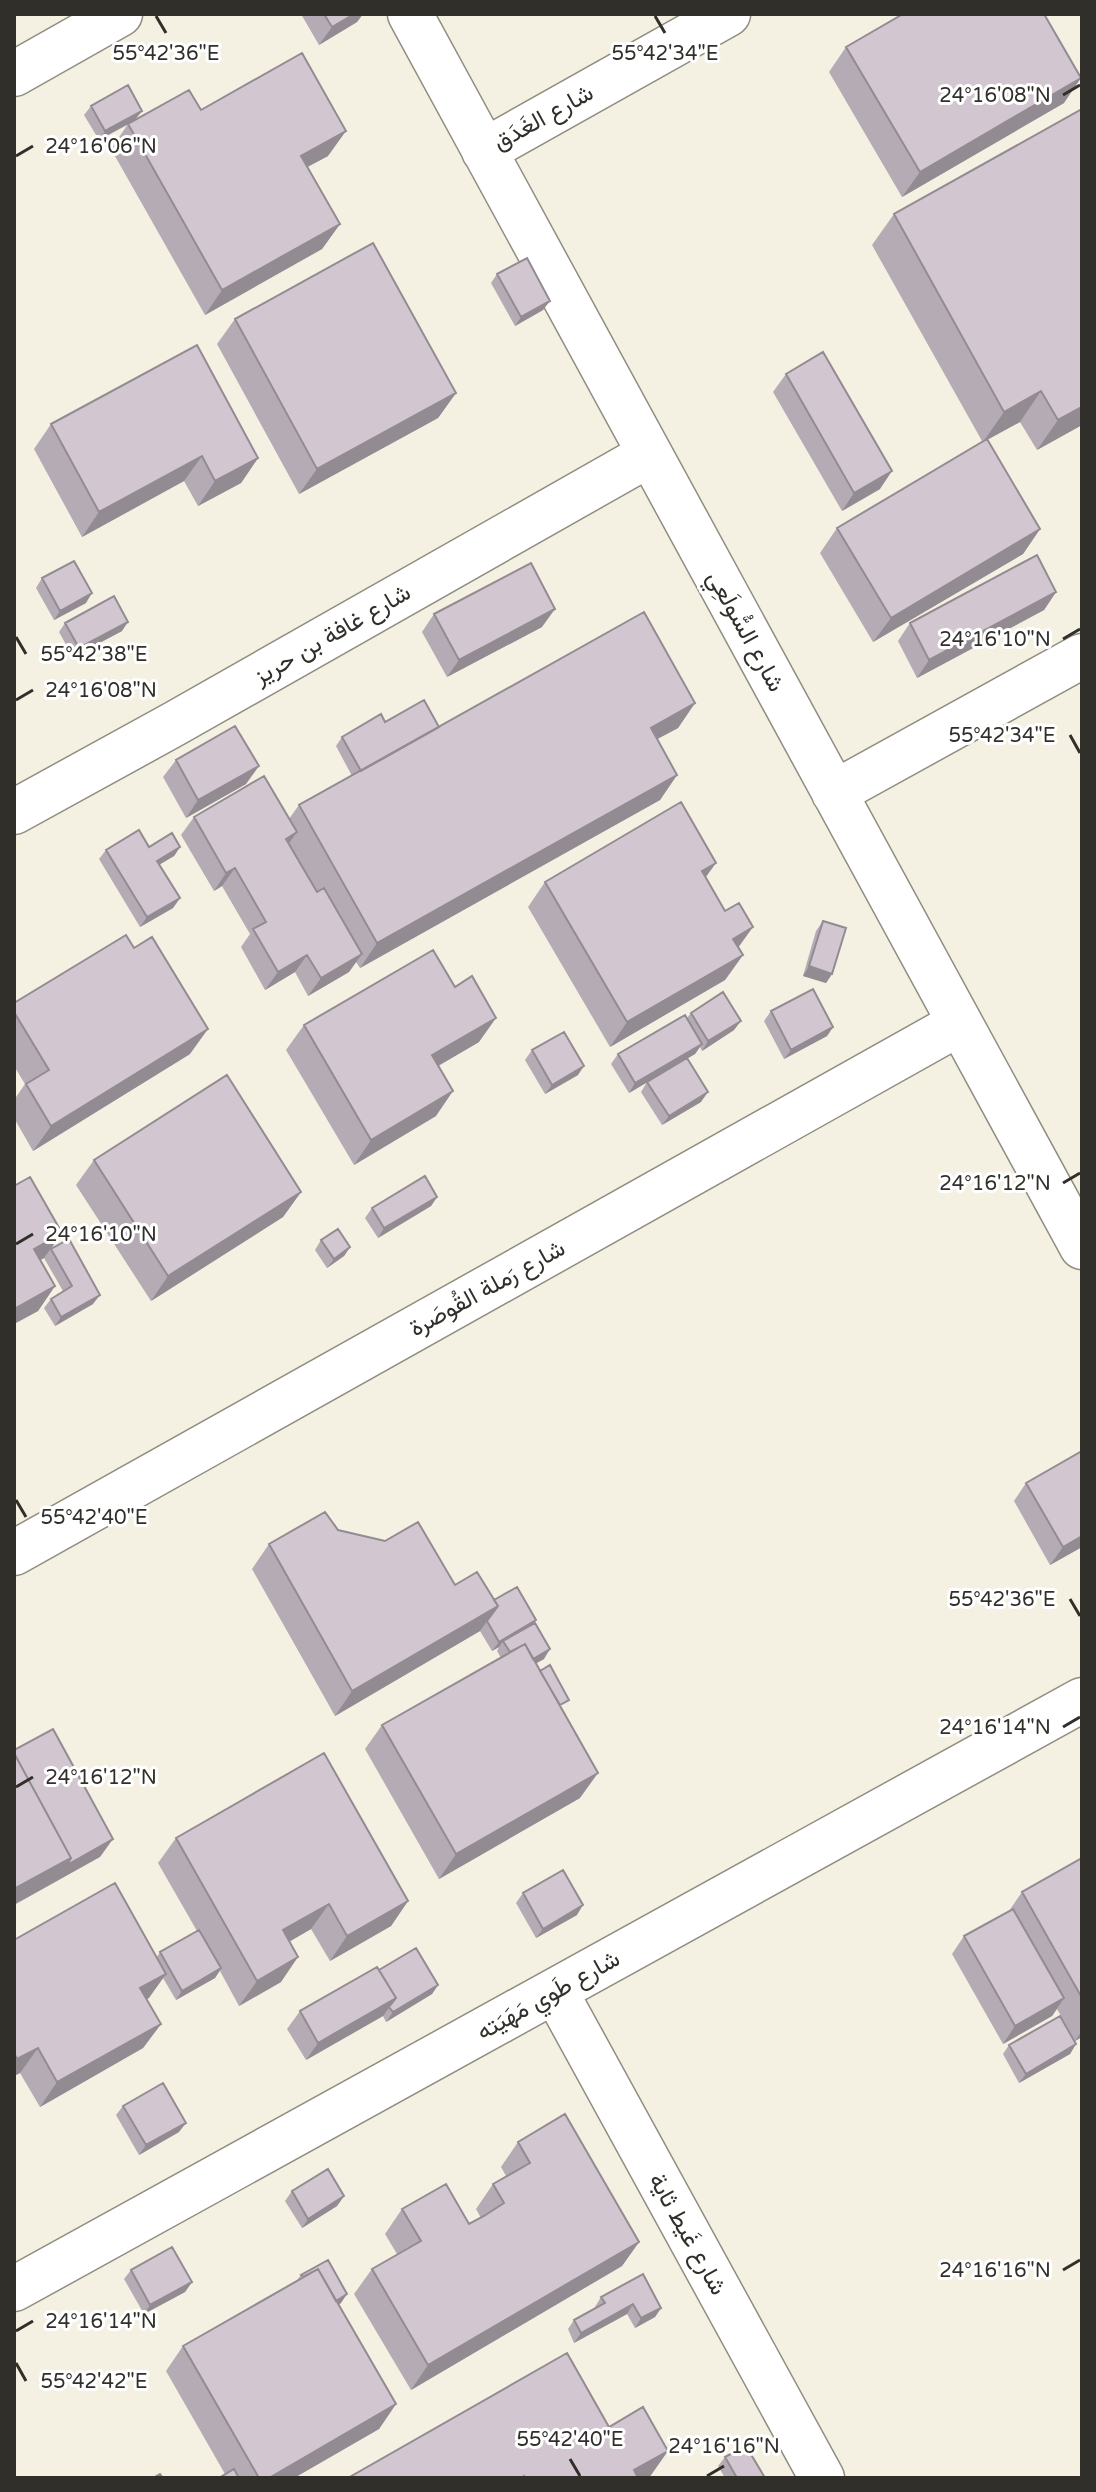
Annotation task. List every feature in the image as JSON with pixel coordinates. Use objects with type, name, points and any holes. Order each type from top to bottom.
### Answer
[{"type":"street","points":[[14,74],[120,14]]},
{"type":"street","name":"شارع السُّولَعِي","points":[[410,14],[1082,1247]]},
{"type":"street","name":"شارع الغَدَق","points":[[484,151],[728,14]]},
{"type":"street","name":"شارع غافة بن حريز","points":[[14,812],[650,454]]},
{"type":"street","points":[[834,793],[1082,656]]},
{"type":"street","name":"شارع رَملة القُوصَرة","points":[[14,1553],[960,1023]]},
{"type":"street","name":"شارع طَوي مَهَيَته","points":[[14,2289],[1082,1700]]},
{"type":"street","name":"شارع غَيط ثاية","points":[[555,1991],[822,2478]]},
{"type":"building","points":[[324,14],[354,14],[332,27]]},
{"type":"building","points":[[903,14],[1044,14],[1081,78],[920,172],[846,47]]},
{"type":"building","points":[[302,53],[346,131],[301,156],[340,224],[222,290],[128,124],[189,90],[201,110]]},
{"type":"building","points":[[128,85],[142,111],[105,131],[91,106]]},
{"type":"building","points":[[1082,109],[1082,407],[1058,420],[1041,391],[1004,412],[894,214]]},
{"type":"building","points":[[373,243],[456,393],[317,469],[235,319]]},
{"type":"building","points":[[527,258],[550,301],[521,317],[497,274]]},
{"type":"building","points":[[197,345],[258,458],[215,481],[202,456],[99,512],[51,424]]},
{"type":"building","points":[[823,352],[892,471],[854,493],[786,374]]},
{"type":"building","points":[[987,439],[1040,529],[891,618],[837,528]]},
{"type":"building","points":[[1037,555],[1056,592],[929,660],[910,623]]},
{"type":"building","points":[[74,561],[92,593],[60,611],[42,578]]},
{"type":"building","points":[[531,563],[555,609],[459,660],[434,614]]},
{"type":"building","points":[[114,596],[128,622],[79,648],[65,623]]},
{"type":"building","points":[[644,612],[695,703],[651,728],[677,775],[377,943],[299,805]]},
{"type":"building","points":[[424,700],[439,727],[361,771],[342,737],[381,714],[385,722]]},
{"type":"building","points":[[235,726],[259,766],[198,800],[176,760]]},
{"type":"building","points":[[264,776],[297,832],[286,839],[317,892],[324,888],[362,954],[321,978],[307,955],[278,972],[253,929],[266,922],[235,868],[226,873],[194,817]]},
{"type":"building","points":[[681,802],[716,863],[702,871],[725,911],[739,903],[753,927],[733,939],[743,955],[627,1022],[545,882]]},
{"type":"building","points":[[139,830],[149,847],[172,833],[180,847],[157,861],[180,898],[147,917],[106,850]]},
{"type":"building","points":[[823,921],[846,928],[832,974],[809,966]]},
{"type":"building","points":[[126,935],[134,948],[152,937],[208,1029],[51,1126],[26,1084],[49,1070],[14,1012],[14,1003]]},
{"type":"building","points":[[433,950],[455,987],[472,976],[496,1018],[432,1055],[453,1091],[371,1140],[304,1025]]},
{"type":"building","points":[[813,989],[833,1027],[791,1050],[771,1011]]},
{"type":"building","points":[[723,992],[741,1021],[708,1041],[691,1013]]},
{"type":"building","points":[[685,1015],[702,1044],[635,1083],[618,1054]]},
{"type":"building","points":[[564,1032],[584,1066],[552,1085],[532,1050]]},
{"type":"building","points":[[687,1058],[708,1092],[669,1116],[647,1082]]},
{"type":"building","points":[[227,1075],[301,1192],[168,1276],[94,1160]]},
{"type":"building","points":[[425,1176],[437,1197],[384,1228],[372,1208]]},
{"type":"building","points":[[30,1177],[62,1233],[34,1249],[55,1286],[14,1309],[14,1186]]},
{"type":"building","points":[[338,1229],[350,1247],[334,1259],[321,1240]]},
{"type":"building","points":[[69,1239],[100,1295],[61,1317],[51,1299],[72,1286],[51,1249]]},
{"type":"building","points":[[1082,1451],[1082,1536],[1063,1547],[1026,1483]]},
{"type":"building","points":[[325,1512],[338,1530],[385,1541],[418,1522],[455,1585],[477,1572],[498,1606],[352,1691],[269,1544]]},
{"type":"building","points":[[517,1587],[536,1620],[499,1642],[487,1621],[498,1606],[494,1600]]},
{"type":"building","points":[[535,1623],[550,1649],[533,1659],[525,1644],[510,1652],[503,1641]]},
{"type":"building","points":[[525,1644],[598,1773],[456,1854],[382,1725]]},
{"type":"building","points":[[550,1665],[569,1700],[560,1705],[540,1671]]},
{"type":"building","points":[[53,1729],[113,1839],[67,1865],[71,1858],[14,1753],[14,1750]]},
{"type":"building","points":[[14,1753],[71,1858],[14,1889]]},
{"type":"building","points":[[324,1753],[408,1901],[347,1936],[329,1904],[283,1930],[298,1957],[257,1981],[176,1838]]},
{"type":"building","points":[[1082,1858],[1082,1998],[1022,1892]]},
{"type":"building","points":[[563,1870],[583,1905],[543,1929],[523,1893]]},
{"type":"building","points":[[115,1883],[166,1974],[140,1988],[161,2024],[57,2082],[38,2048],[17,2059],[14,2053],[14,1940]]},
{"type":"building","points":[[1013,1909],[1064,1998],[1015,2026],[964,1936]]},
{"type":"building","points":[[199,1930],[221,1968],[182,1991],[160,1952]]},
{"type":"building","points":[[416,1948],[438,1985],[393,2012],[389,2007],[396,1998],[379,1970]]},
{"type":"building","points":[[377,1967],[396,1998],[318,2043],[300,2011]]},
{"type":"building","points":[[1060,2016],[1076,2044],[1026,2074],[1009,2045]]},
{"type":"building","points":[[163,2083],[186,2123],[146,2145],[123,2106]]},
{"type":"building","points":[[565,2114],[639,2242],[428,2365],[372,2269],[421,2241],[402,2209],[446,2184],[469,2224],[484,2216],[504,2203],[493,2184],[530,2163],[518,2142]]},
{"type":"building","points":[[328,2169],[344,2196],[308,2219],[292,2191]]},
{"type":"building","points":[[172,2247],[192,2282],[150,2305],[131,2270]]},
{"type":"building","points":[[328,2260],[347,2294],[336,2301],[318,2269],[303,2277],[301,2275]]},
{"type":"building","points":[[318,2269],[396,2404],[269,2478],[259,2478],[183,2346]]},
{"type":"building","points":[[643,2274],[661,2308],[641,2318],[633,2304],[581,2333],[574,2320],[605,2303],[601,2297]]},
{"type":"building","points":[[567,2353],[609,2427],[643,2407],[668,2451],[634,2470],[638,2478],[348,2478]]},
{"type":"building","points":[[746,2446],[765,2478],[737,2478],[725,2457]]},
{"type":"building","points":[[234,2469],[239,2478],[219,2478]]}]
